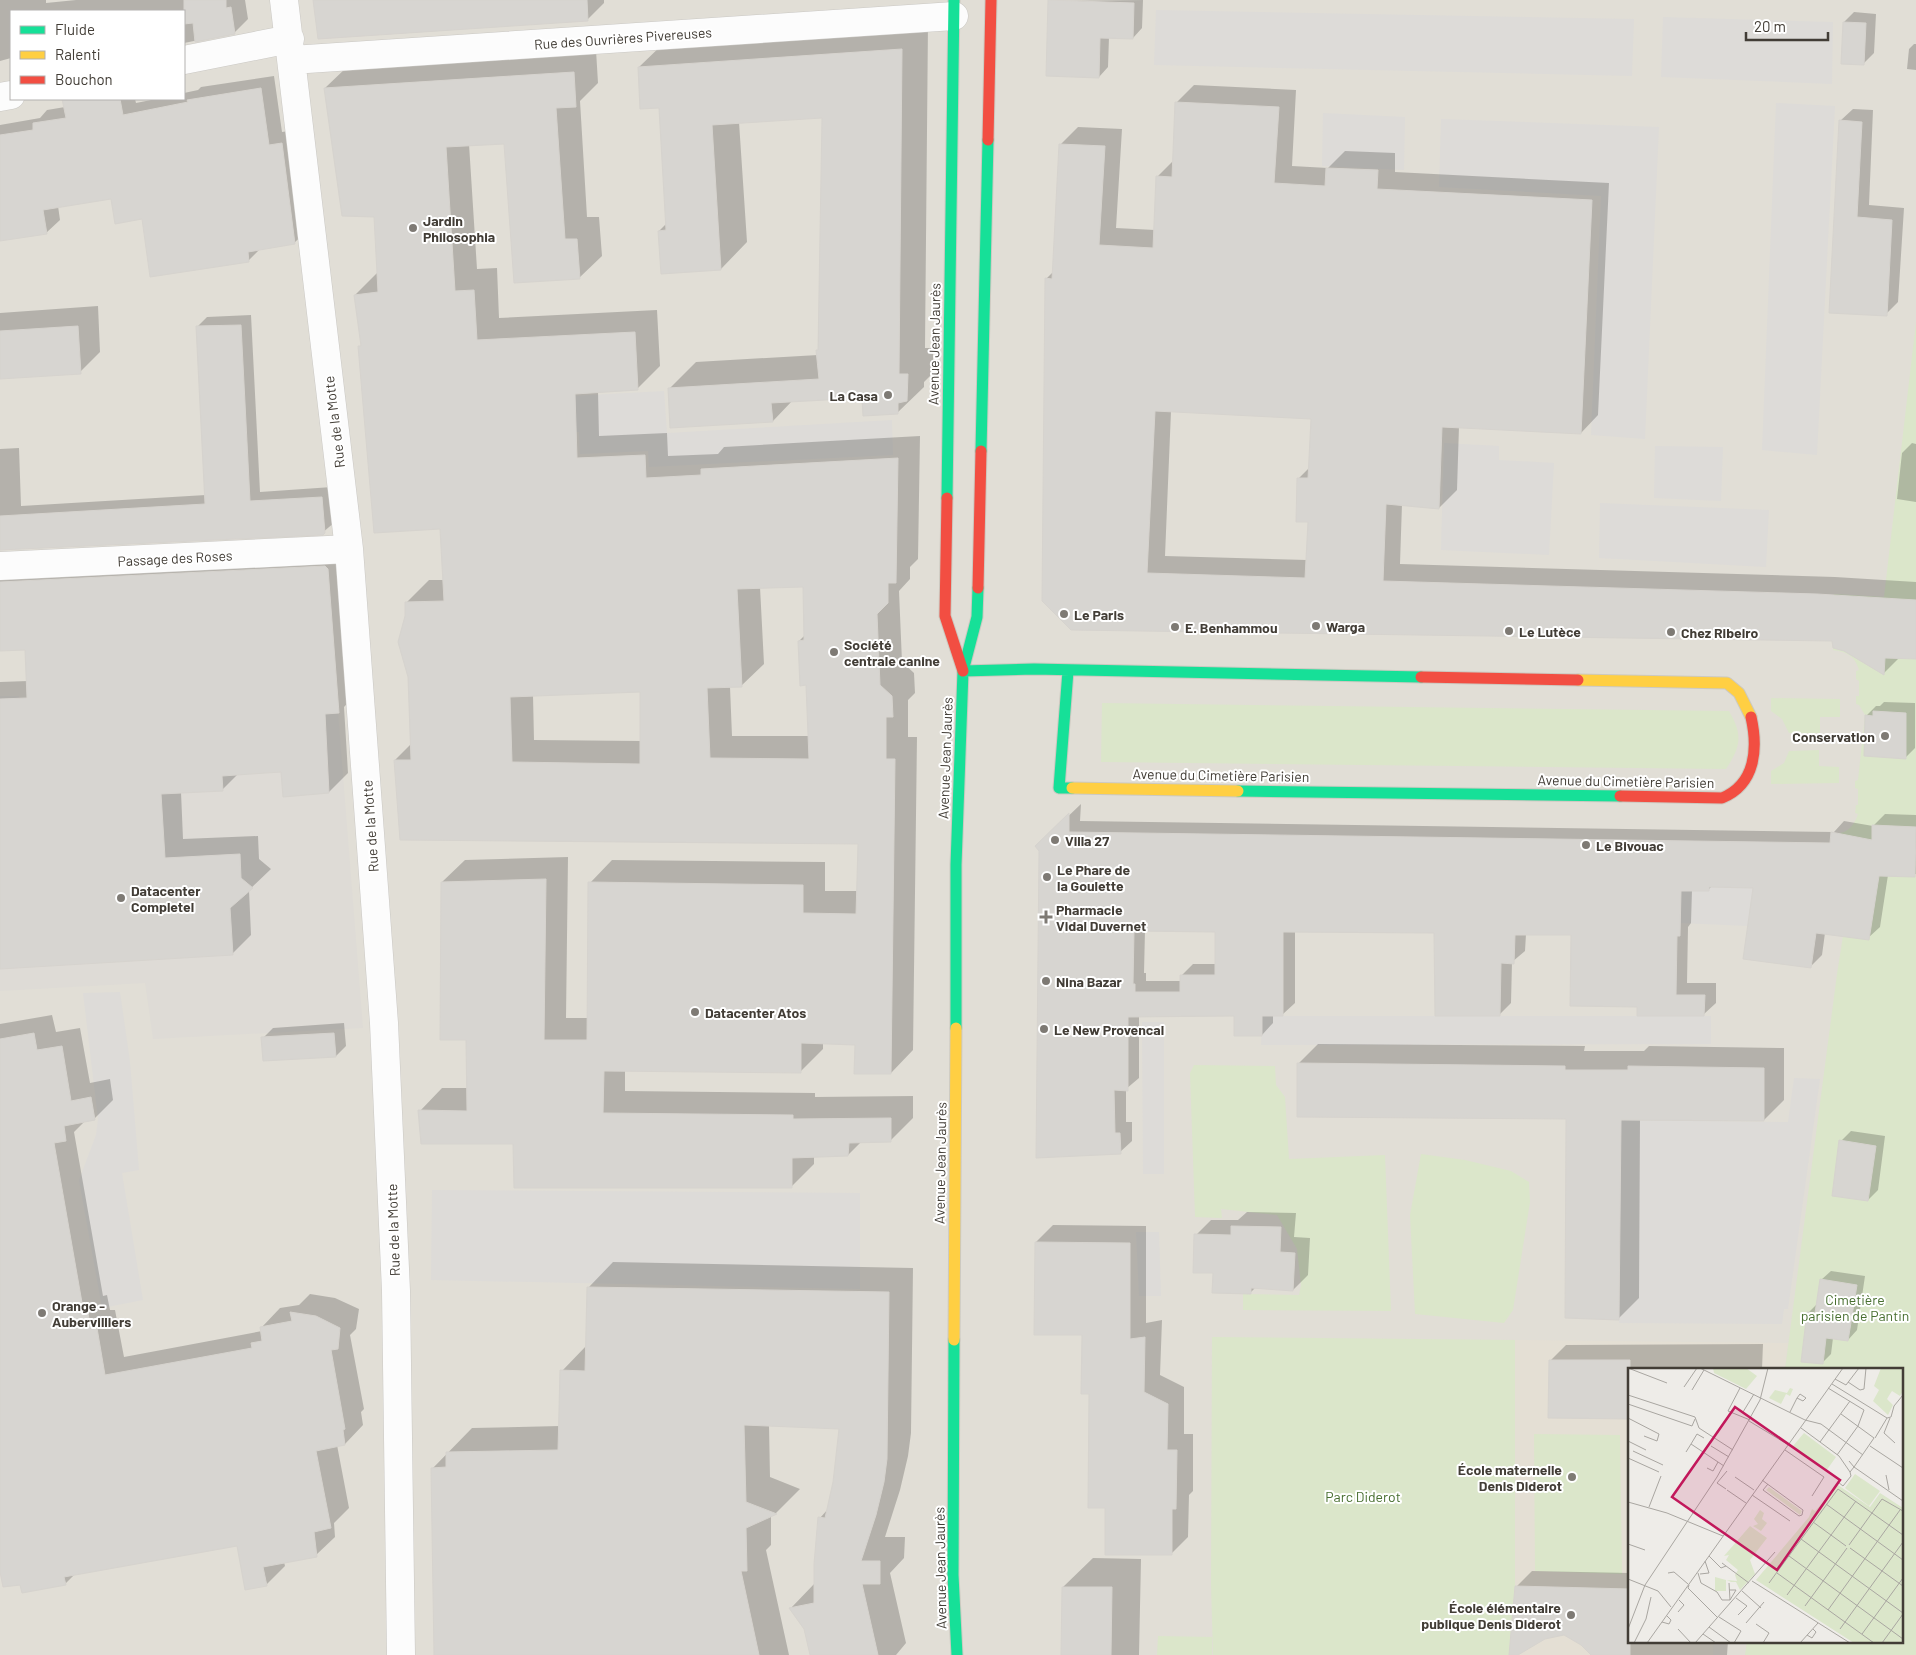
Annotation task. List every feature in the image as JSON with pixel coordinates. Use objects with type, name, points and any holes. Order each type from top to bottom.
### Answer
[{"type":"main road","name":"Avenue Jean Jaurès","points":[[957,1655],[953,1575],[956,865],[963,671],[977,617],[985,105],[991,0]]},
{"type":"main road","name":"Avenue Jean Jaurès","points":[[954,8],[957,105],[945,616],[963,671]]},
{"type":"main road","name":"Avenue du Cimetière Parisien","points":[[963,671],[1034,669],[1726,683],[1738,692],[1751,717],[1754,737],[1753,753],[1751,768],[1743,784],[1734,793],[1722,798],[1060,788],[1068,671]]},
{"type":"street","name":"Rue de la Motte","points":[[284,0],[349,549],[385,1033],[396,1292],[401,1655]]},
{"type":"street","name":"Rue des Ouvrières Pivereuses","points":[[185,60],[291,50],[954,8]]},
{"type":"street","name":"Passage des Roses","points":[[0,566],[349,549]]},
{"type":"shaded area","points":[[0,0],[1916,0],[1916,1655],[0,1655]]},
{"type":"shaded area","points":[[1156,10],[1634,19],[1632,76],[1154,65]]},
{"type":"shaded area","points":[[1663,17],[1833,22],[1832,84],[1661,77]]},
{"type":"shaded area","points":[[1776,103],[1835,106],[1817,455],[1762,450]]},
{"type":"shaded area","points":[[1323,113],[1405,117],[1404,170],[1322,166]]},
{"type":"shaded area","points":[[1441,119],[1659,127],[1645,439],[1591,435],[1601,196],[1439,187]]},
{"type":"shaded area","points":[[664,391],[667,433],[892,420],[893,455],[649,467],[648,451],[580,454],[579,432],[538,434],[537,398]]},
{"type":"shaded area","points":[[1444,443],[1499,446],[1499,460],[1554,463],[1549,555],[1441,550]]},
{"type":"shaded area","points":[[1655,446],[1723,447],[1721,501],[1654,498]]},
{"type":"shaded area","points":[[1600,503],[1769,510],[1766,567],[1599,558]]},
{"type":"shaded area","points":[[0,696],[19,696],[22,729],[338,712],[363,1028],[153,1039],[145,983],[0,991]]},
{"type":"shaded area","points":[[1709,887],[1753,888],[1748,926],[1680,923],[1681,891],[1708,891]]},
{"type":"shaded area","points":[[120,992],[130,1062],[139,1170],[122,1173],[143,1300],[102,1308],[79,1180],[96,1135],[98,1119],[83,993]]},
{"type":"shaded area","points":[[1262,1016],[1711,1016],[1711,1044],[1261,1045]]},
{"type":"shaded area","points":[[1142,1022],[1164,1022],[1164,1174],[1143,1174]]},
{"type":"shaded area","points":[[1794,1078],[1820,1079],[1788,1309],[1784,1309],[1782,1324],[1619,1323],[1621,1128],[1617,1120],[1788,1122]]},
{"type":"shaded area","points":[[432,1190],[860,1193],[860,1289],[431,1280]]},
{"type":"shaded area","points":[[1136,1232],[1159,1232],[1161,1296],[1139,1296]]},
{"type":"shaded area","name":"École maternelle Denis Diderot","points":[[1515,1340],[1788,1343],[1785,1368],[1628,1368],[1628,1642],[1714,1642],[1713,1655],[1509,1655],[1515,1586]]},
{"type":"green space","name":"Cimetière parisien de Pantin","points":[[1916,322],[1916,1655],[1745,1655],[1747,1642],[1904,1642],[1904,1368],[1785,1368],[1837,974],[1850,891],[1831,854],[1831,833],[1841,833],[1848,830],[1858,814],[1855,813],[1856,805],[1858,805],[1858,789],[1855,788],[1855,781],[1858,780],[1865,715],[1859,705],[1856,704],[1856,696],[1859,696],[1859,681],[1856,679],[1856,671],[1859,670],[1857,665],[1850,656],[1833,650],[1834,594],[1884,597]]},
{"type":"green space","points":[[1771,698],[1840,699],[1840,717],[1820,717],[1820,733],[1789,733],[1782,719],[1771,711]]},
{"type":"green space","points":[[1102,703],[1729,711],[1737,727],[1738,740],[1735,754],[1726,769],[1101,762]]},
{"type":"green space","points":[[1819,750],[1819,766],[1839,767],[1839,783],[1771,784],[1771,771],[1784,763],[1789,751]]},
{"type":"green space","points":[[1194,1065],[1275,1066],[1276,1085],[1285,1097],[1289,1159],[1385,1155],[1391,1311],[1243,1310],[1243,1294],[1299,1295],[1301,1285],[1297,1249],[1277,1215],[1221,1209],[1222,1218],[1195,1217],[1190,1073]]},
{"type":"green space","points":[[1421,1154],[1465,1160],[1511,1171],[1529,1182],[1530,1202],[1513,1310],[1504,1323],[1415,1314],[1410,1215]]},
{"type":"green space","name":"Parc Diderot","points":[[1212,1337],[1515,1340],[1515,1586],[1509,1655],[1213,1655],[1211,1584]]},
{"type":"green space","points":[[1534,1434],[1620,1435],[1622,1574],[1535,1571]]},
{"type":"green space","points":[[1158,1636],[1212,1637],[1212,1655],[1157,1655]]},
{"type":"building","points":[[184,0],[226,0],[226,8],[231,7],[235,34],[195,42],[193,23],[185,24]]},
{"type":"building","points":[[313,0],[587,0],[588,21],[318,39]]},
{"type":"building","points":[[1048,0],[1134,3],[1133,39],[1100,38],[1099,78],[1046,76]]},
{"type":"building","points":[[1843,22],[1866,23],[1864,65],[1841,64]]},
{"type":"building","points":[[902,49],[899,374],[908,374],[907,401],[898,403],[898,414],[863,416],[862,398],[771,403],[773,422],[670,428],[668,388],[819,379],[816,350],[818,350],[822,118],[712,125],[721,270],[661,274],[658,231],[666,230],[659,108],[640,109],[638,67]]},
{"type":"building","points":[[574,72],[576,107],[556,108],[565,239],[577,239],[580,279],[514,283],[504,144],[446,147],[455,291],[474,290],[477,340],[635,332],[638,390],[575,394],[577,458],[645,455],[646,478],[701,475],[701,469],[898,458],[896,583],[888,583],[888,603],[877,614],[880,685],[892,696],[893,717],[886,717],[886,759],[895,759],[891,1074],[854,1074],[855,1045],[801,1043],[801,1073],[604,1071],[603,1113],[793,1115],[793,1119],[891,1118],[891,1142],[849,1143],[848,1156],[792,1158],[792,1188],[514,1188],[513,1144],[421,1144],[418,1110],[467,1111],[466,1040],[440,1040],[441,882],[546,879],[544,1040],[587,1040],[588,882],[803,885],[803,913],[856,914],[858,844],[400,840],[394,760],[411,760],[408,677],[398,642],[405,616],[405,602],[444,601],[440,529],[374,533],[358,346],[361,346],[354,295],[378,292],[374,217],[342,216],[324,88]],"holes":[[[803,587],[804,640],[798,641],[800,686],[806,685],[809,759],[710,758],[707,688],[742,687],[737,589]],[[640,692],[640,764],[512,762],[510,697]]]},
{"type":"building","points":[[261,88],[269,145],[282,143],[295,244],[248,252],[249,262],[150,277],[142,219],[115,224],[111,199],[43,210],[47,234],[0,241],[0,135],[33,130],[33,123],[66,118],[62,100],[120,100],[123,115],[188,102],[187,100]]},
{"type":"building","points":[[1175,102],[1279,107],[1274,183],[1325,186],[1326,168],[1378,170],[1377,189],[1592,200],[1581,434],[1442,427],[1439,509],[1386,504],[1383,581],[1817,594],[1916,600],[1916,659],[1885,658],[1884,675],[1844,651],[1833,648],[1832,641],[1071,630],[1042,601],[1045,278],[1052,279],[1059,144],[1105,146],[1099,245],[1153,248],[1156,176],[1172,177]],"holes":[[[1155,411],[1311,419],[1308,478],[1297,478],[1296,522],[1308,522],[1305,578],[1147,573]]]},
{"type":"building","points":[[1839,120],[1862,122],[1857,217],[1892,220],[1887,316],[1829,313]]},
{"type":"building","points":[[241,325],[250,501],[322,497],[325,533],[323,535],[0,550],[0,516],[205,504],[196,326]]},
{"type":"building","points":[[78,326],[81,374],[0,379],[0,331]]},
{"type":"building","points":[[325,566],[328,569],[339,713],[325,714],[329,793],[283,797],[281,772],[222,776],[223,791],[161,794],[165,858],[240,854],[241,878],[253,888],[230,908],[233,955],[0,969],[0,699],[27,698],[25,650],[0,651],[0,582]]},
{"type":"building","name":"Conservation","points":[[1873,711],[1906,713],[1906,759],[1864,756],[1865,715],[1873,716]]},
{"type":"building","points":[[1069,813],[1069,832],[1830,843],[1831,832],[1872,840],[1872,825],[1916,827],[1915,877],[1879,876],[1869,940],[1816,933],[1811,968],[1743,959],[1753,888],[1709,887],[1709,891],[1681,891],[1680,936],[1677,936],[1676,995],[1705,995],[1704,1016],[1637,1016],[1637,1007],[1570,1006],[1571,935],[1515,935],[1514,964],[1501,963],[1500,1016],[1435,1016],[1434,933],[1283,932],[1283,1016],[1262,1016],[1262,1036],[1234,1036],[1234,1016],[1128,1017],[1128,1091],[1114,1090],[1115,1133],[1120,1133],[1121,1154],[1036,1158],[1039,851],[1035,846]],"holes":[[[1134,931],[1215,932],[1215,975],[1180,975],[1180,992],[1135,992],[1135,984],[1133,984]]]},
{"type":"building","name":"Orange - Aubervilliers","points":[[34,1033],[37,1050],[62,1046],[71,1101],[91,1097],[95,1120],[64,1126],[66,1141],[54,1143],[84,1314],[88,1313],[91,1329],[97,1328],[105,1375],[252,1348],[251,1343],[262,1341],[260,1327],[292,1321],[290,1312],[316,1316],[340,1328],[338,1349],[331,1350],[345,1429],[343,1430],[345,1445],[316,1451],[331,1528],[314,1532],[317,1557],[263,1567],[267,1586],[245,1590],[237,1546],[64,1577],[66,1585],[22,1593],[20,1585],[3,1587],[0,1572],[0,1039]]},
{"type":"building","points":[[334,1033],[336,1057],[263,1061],[261,1037]]},
{"type":"building","points":[[1297,1063],[1565,1066],[1565,1070],[1628,1070],[1628,1066],[1764,1068],[1764,1121],[1621,1120],[1619,1320],[1565,1318],[1566,1119],[1297,1117]]},
{"type":"building","points":[[1839,1140],[1876,1146],[1868,1201],[1832,1196]]},
{"type":"building","points":[[1231,1226],[1281,1227],[1280,1252],[1295,1253],[1293,1291],[1251,1288],[1251,1294],[1212,1293],[1213,1273],[1193,1273],[1194,1234],[1231,1235]]},
{"type":"building","points":[[1035,1242],[1130,1243],[1130,1339],[1145,1337],[1144,1392],[1168,1404],[1167,1450],[1177,1450],[1176,1509],[1172,1509],[1172,1555],[1105,1555],[1105,1508],[1088,1508],[1089,1394],[1081,1394],[1082,1335],[1034,1335]]},
{"type":"building","points":[[1820,1279],[1857,1285],[1848,1341],[1826,1338],[1823,1364],[1801,1362],[1807,1312],[1815,1313]]},
{"type":"building","points":[[587,1287],[889,1292],[887,1459],[876,1515],[861,1561],[880,1561],[880,1584],[862,1584],[878,1655],[810,1655],[804,1629],[789,1608],[814,1603],[814,1564],[818,1517],[825,1518],[833,1482],[839,1429],[744,1425],[746,1502],[777,1514],[746,1528],[747,1571],[741,1571],[759,1655],[434,1655],[431,1468],[446,1467],[446,1452],[558,1450],[560,1370],[585,1371]]},
{"type":"building","points":[[1549,1360],[1630,1360],[1630,1368],[1628,1368],[1628,1419],[1548,1418]]},
{"type":"building","name":"École élémentaire publique Denis Diderot","points":[[1515,1586],[1628,1589],[1628,1642],[1630,1642],[1630,1655],[1591,1655],[1581,1645],[1564,1635],[1545,1639],[1518,1655],[1509,1655]]},
{"type":"building","points":[[1062,1587],[1112,1587],[1111,1655],[1061,1655]]},
{"type":"traffic: fast","points":[[947,498],[954,0]]},
{"type":"traffic: fast","points":[[981,451],[988,140]]},
{"type":"traffic: fast","points":[[956,1028],[956,865],[963,671],[977,617],[978,588]]},
{"type":"traffic: fast","points":[[963,671],[1034,669],[1421,677]]},
{"type":"traffic: fast","points":[[1068,671],[1059,788],[1072,788]]},
{"type":"traffic: fast","points":[[1238,791],[1620,796]]},
{"type":"traffic: fast","points":[[954,1340],[953,1575],[957,1655]]},
{"type":"traffic: slow","points":[[1578,680],[1727,683],[1739,693],[1751,717]]},
{"type":"traffic: slow","points":[[1072,788],[1238,791]]},
{"type":"traffic: slow","points":[[954,1340],[956,1028]]},
{"type":"traffic: jam","points":[[988,140],[991,0]]},
{"type":"traffic: jam","points":[[978,588],[981,451]]},
{"type":"traffic: jam","points":[[947,498],[945,616],[963,671]]},
{"type":"traffic: jam","points":[[1421,677],[1578,680]]},
{"type":"traffic: jam","points":[[1620,796],[1722,798],[1733,792],[1742,784],[1752,764],[1754,741],[1751,717]]},
{"type":"place","name":"Jardin Philosophia","points":[[413,228]]},
{"type":"place","name":"La Casa","points":[[888,395]]},
{"type":"place","name":"Le Paris","points":[[1064,614]]},
{"type":"place","name":"Warga","points":[[1316,626]]},
{"type":"place","name":"E. Benhammou","points":[[1175,627]]},
{"type":"place","name":"Le Lutèce","points":[[1509,631]]},
{"type":"place","name":"Chez Ribeiro","points":[[1671,632]]},
{"type":"place","name":"Société centrale canine","points":[[834,652]]},
{"type":"place","name":"Conservation","points":[[1885,736]]},
{"type":"place","name":"Villa 27","points":[[1055,840]]},
{"type":"place","name":"Le Bivouac","points":[[1586,845]]},
{"type":"place","name":"Le Phare de la Goulette","points":[[1047,877]]},
{"type":"place","name":"Datacenter Completel","points":[[121,898]]},
{"type":"place","name":"Pharmacie Vidal Duvernet","points":[[1046,917]]},
{"type":"place","name":"Nina Bazar","points":[[1046,981]]},
{"type":"place","name":"Datacenter Atos","points":[[695,1012]]},
{"type":"place","name":"Le New Provencal","points":[[1044,1029]]},
{"type":"place","name":"Orange - Aubervilliers","points":[[42,1313]]},
{"type":"place","name":"École maternelle Denis Diderot","points":[[1572,1477]]},
{"type":"place","name":"École élémentaire publique Denis Diderot","points":[[1571,1615]]}]
